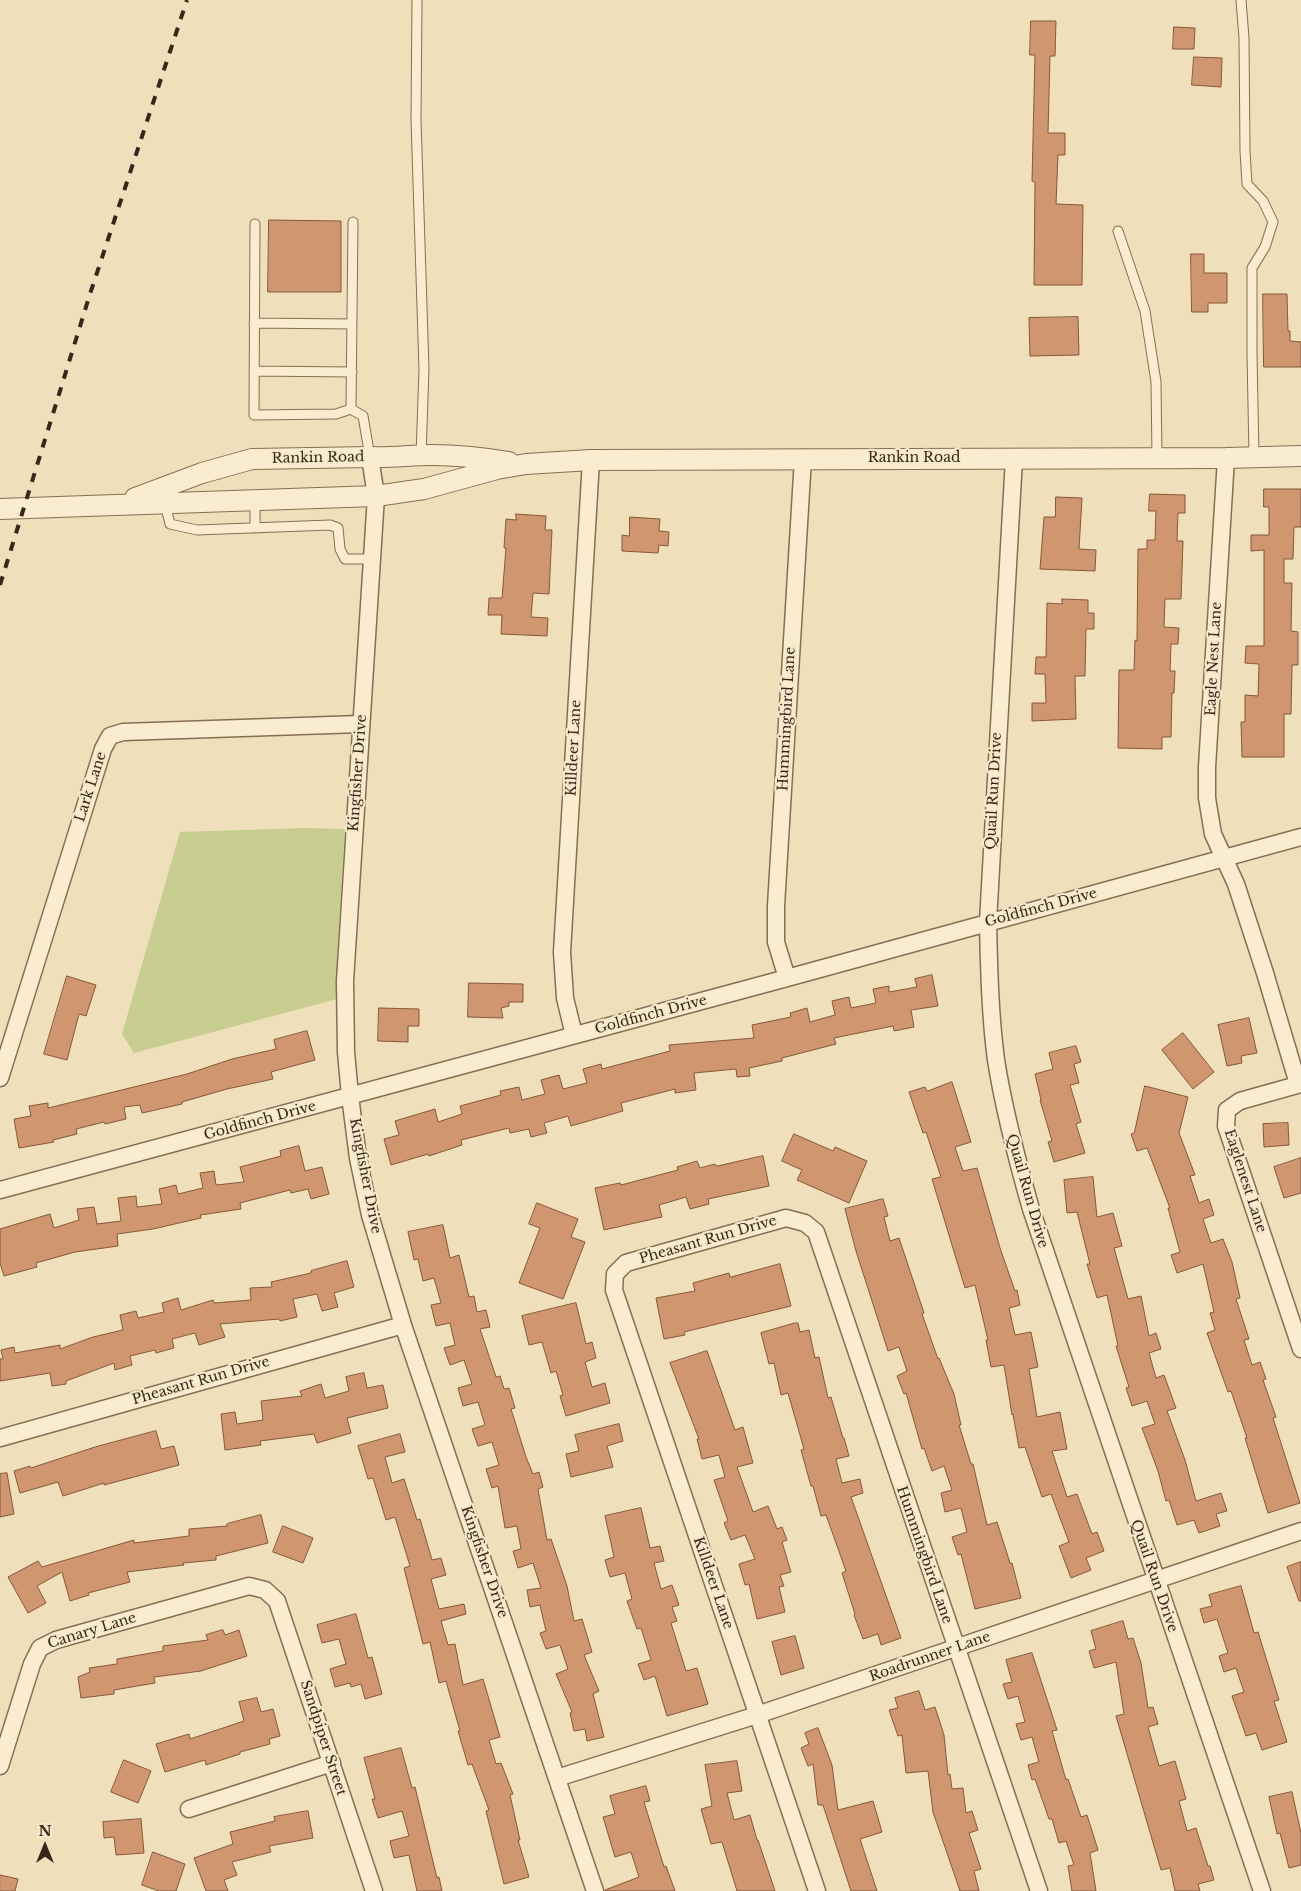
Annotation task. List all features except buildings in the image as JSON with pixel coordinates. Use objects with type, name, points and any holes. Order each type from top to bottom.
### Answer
[{"type":"street","name":"Rankin Road","points":[[118,504],[202,473],[252,459],[421,456],[476,458],[526,464]]},
{"type":"street","name":"Rankin Road","points":[[0,509],[376,496],[424,489],[497,469],[526,464],[591,460],[1226,458],[1301,456]]},
{"type":"street","name":"Kingfisher Drive","points":[[370,457],[376,496],[345,981],[346,1052],[358,1158],[370,1215],[403,1325],[595,1891]]},
{"type":"street","name":"Hummingbird Lane","points":[[787,978],[776,942],[776,906],[803,458]]},
{"type":"street","name":"Quail Run Drive","points":[[1014,458],[988,922],[989,981],[996,1060],[1008,1126],[1031,1209],[1262,1891]]},
{"type":"street","name":"Eagle Nest Lane","points":[[1223,859],[1213,834],[1207,798],[1207,767],[1226,458]]},
{"type":"street","name":"Killdeer Lane","points":[[574,1035],[565,998],[562,952],[591,460]]},
{"type":"street","name":"Lark Lane","points":[[0,1078],[102,749],[110,736],[123,732],[360,724]]},
{"type":"street","name":"Goldfinch Drive","points":[[0,1190],[1301,837]]},
{"type":"street","name":"Eaglenest Lane","points":[[1223,859],[1236,884],[1299,1084],[1240,1101],[1228,1110],[1226,1126],[1301,1349]]},
{"type":"street","name":"Pheasant Run Drive","points":[[615,1274],[626,1263],[786,1218],[805,1223]]},
{"type":"street","name":"Hummingbird Lane","points":[[805,1223],[816,1232],[1038,1891]]},
{"type":"street","name":"Killdeer Lane","points":[[615,1274],[614,1290],[816,1891]]},
{"type":"street","name":"Pheasant Run Drive","points":[[0,1438],[403,1325]]},
{"type":"street","name":"Roadrunner Lane","points":[[557,1778],[757,1715],[956,1649],[1301,1530]]},
{"type":"street","name":"Canary Lane","points":[[0,1766],[32,1664],[40,1648],[56,1640],[249,1586],[265,1590]]},
{"type":"street","name":"Sandpiper Street","points":[[265,1590],[277,1601],[374,1891]]},
{"type":"street","points":[[189,1809],[332,1763]]},
{"type":"lane","points":[[417,0],[416,120],[424,369],[421,456]]},
{"type":"lane","points":[[1241,0],[1244,38],[1247,184],[1263,201],[1273,222],[1265,247],[1252,268],[1254,457]]},
{"type":"lane","points":[[351,409],[353,222]]},
{"type":"lane","points":[[255,224],[254,415],[336,414],[351,409],[363,416],[370,457]]},
{"type":"lane","points":[[1118,231],[1145,311],[1156,382],[1157,457]]},
{"type":"lane","points":[[254,324],[352,324]]},
{"type":"lane","points":[[254,371],[352,372]]},
{"type":"lane","points":[[255,499],[255,528]]},
{"type":"lane","points":[[164,503],[170,524],[197,530],[330,525],[338,528],[340,549],[345,559],[372,559]]},
{"type":"green space","points":[[306,828],[345,829],[337,954],[337,999],[134,1053],[122,1034],[180,832]]},
{"type":"railway","points":[[0,585],[90,294],[187,0]]}]
